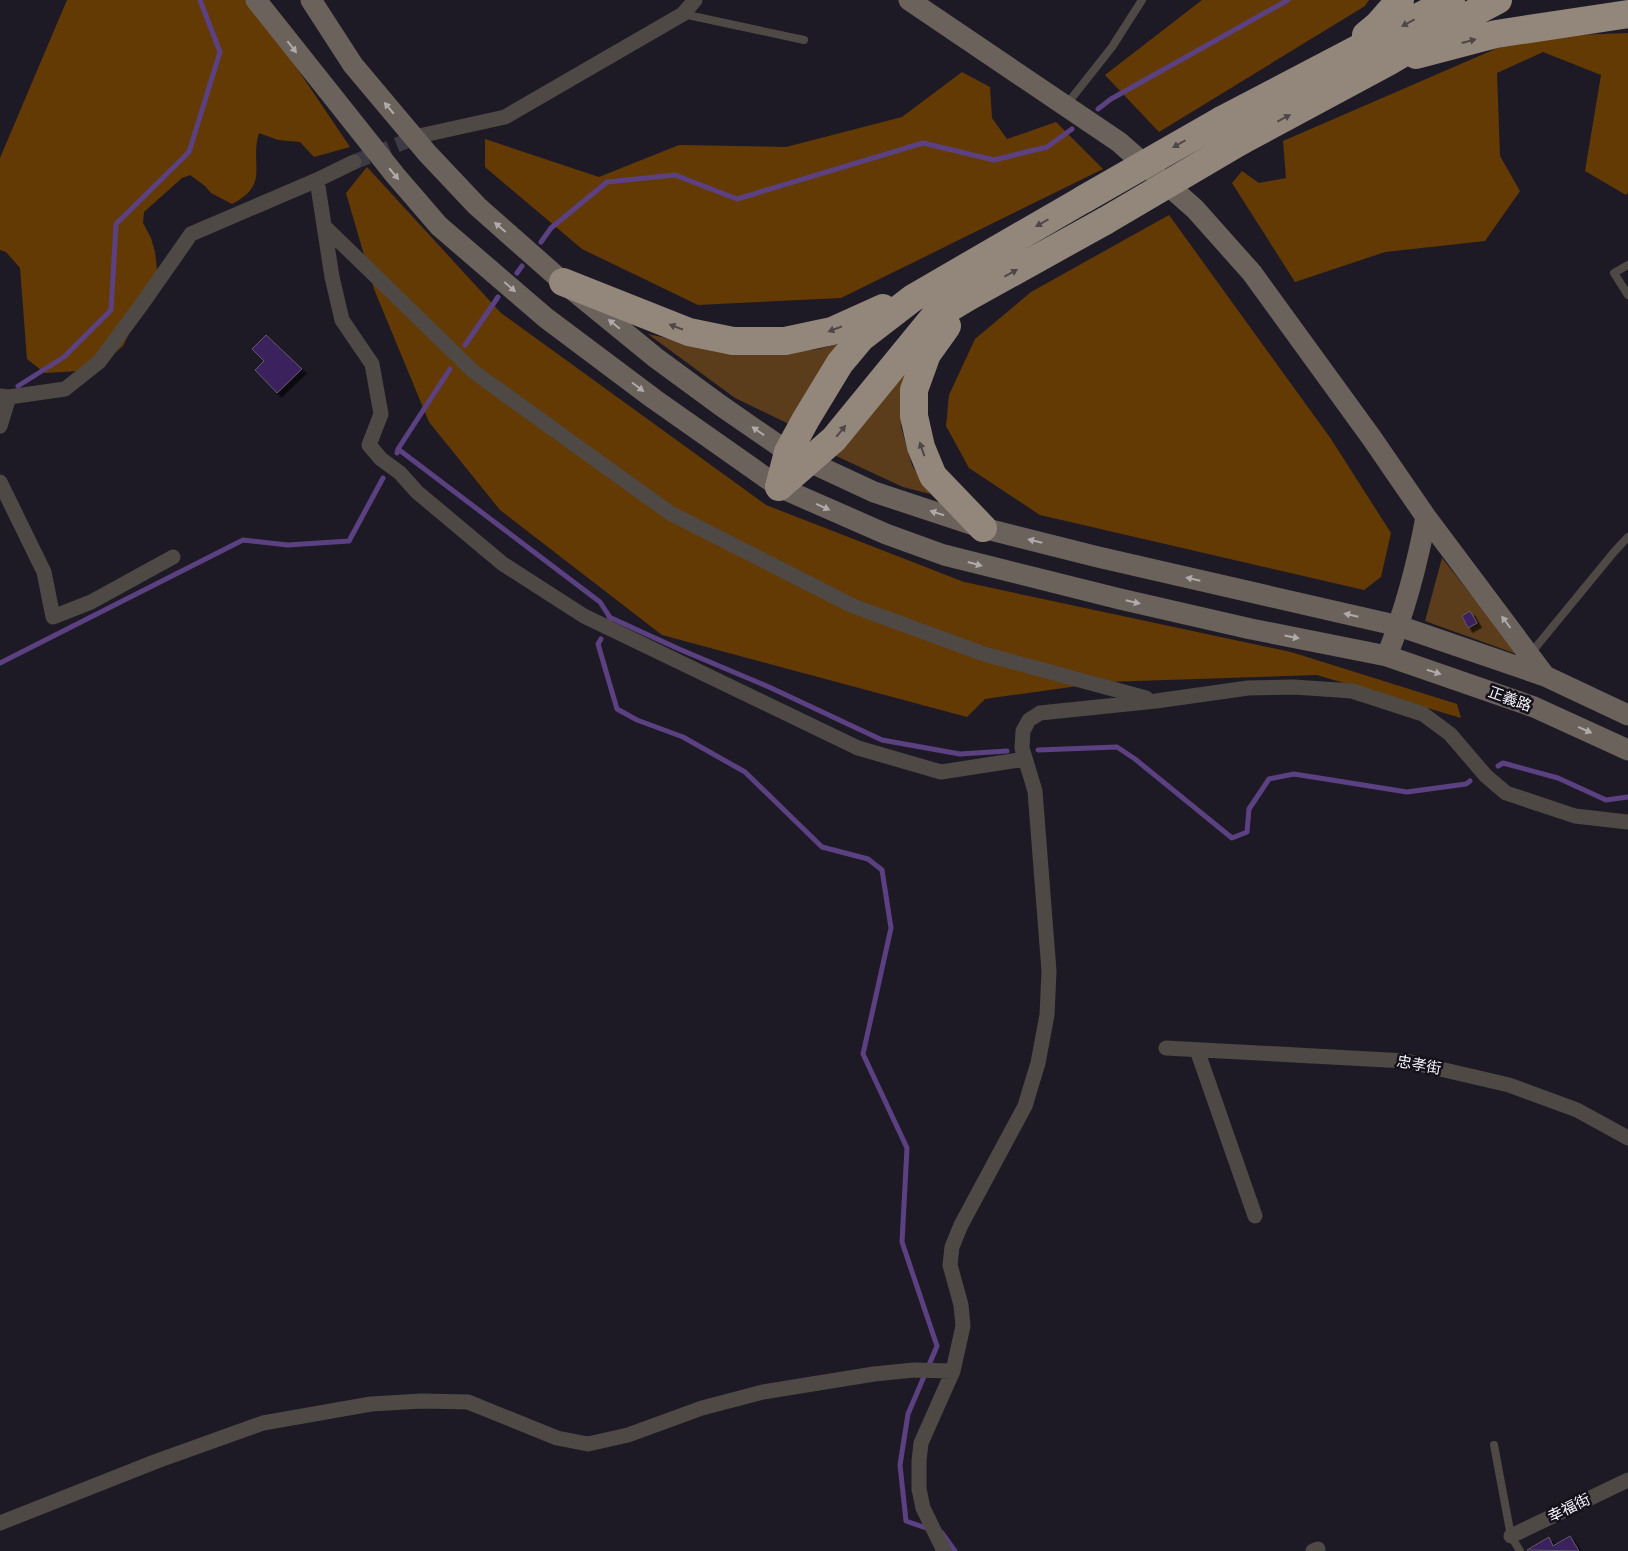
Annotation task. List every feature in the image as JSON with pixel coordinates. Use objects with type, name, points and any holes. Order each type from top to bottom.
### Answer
[{"type":"highway","points":[[1334,61],[1378,25],[1400,0]]},
{"type":"highway","points":[[779,487],[798,457],[806,419],[840,363],[861,338],[913,298],[1222,120],[1451,0]]},
{"type":"highway","points":[[798,457],[834,439],[933,318],[1105,221],[1241,141],[1498,0]]},
{"type":"highway","points":[[1388,62],[1496,34],[1628,14]]},
{"type":"highway","points":[[563,282],[689,332],[733,341],[785,341],[832,331],[886,307],[913,298]]},
{"type":"highway","points":[[968,297],[927,354],[914,390],[914,416],[920,448],[933,476],[983,528]]},
{"type":"main road","points":[[311,0],[353,65],[427,153],[477,206],[563,282],[656,358],[720,405],[798,457],[874,492],[983,528],[1098,557],[1399,626],[1545,676],[1628,715]]},
{"type":"main road","points":[[909,0],[1119,142],[1195,209],[1252,272],[1426,516],[1545,676]]},
{"type":"main road","name":"正義路","points":[[265,3],[395,175],[439,226],[546,318],[654,399],[779,487],[886,534],[944,555],[1120,599],[1251,629],[1387,656],[1534,707],[1628,750]]},
{"type":"main road","points":[[1387,656],[1399,626],[1416,571],[1426,516]]},
{"type":"street","points":[[419,136],[505,117],[683,14],[695,0]]},
{"type":"street","points":[[0,426],[5,397],[65,389],[99,362],[191,234],[317,180],[354,162]]},
{"type":"street","points":[[317,180],[332,276],[342,320],[372,364],[380,414],[369,445],[381,458],[400,473],[417,492],[503,564],[584,616],[858,748],[941,772],[1025,759]]},
{"type":"street","points":[[324,226],[474,372],[670,513],[853,606],[984,654],[1156,701]]},
{"type":"street","points":[[0,482],[44,572],[53,617],[91,602],[173,557]]},
{"type":"street","points":[[944,1550],[923,1508],[920,1490],[920,1443],[962,1326],[961,1305],[950,1265],[952,1247],[961,1225],[1025,1106],[1038,1063],[1047,1014],[1049,971],[1035,791],[1022,748],[1023,731],[1028,720],[1040,713],[1156,701],[1248,688],[1294,687],[1352,691],[1423,714],[1450,734],[1486,776],[1506,793],[1575,816],[1628,822]]},
{"type":"street","name":"忠孝街","points":[[1166,1048],[1406,1061],[1508,1084],[1577,1110],[1628,1138]]},
{"type":"street","points":[[1197,1050],[1255,1216]]},
{"type":"street","points":[[0,1523],[157,1461],[263,1423],[362,1406],[422,1401],[468,1402],[557,1438],[588,1444],[628,1435],[702,1408],[763,1392],[874,1374],[914,1370],[946,1371]]},
{"type":"street","name":"幸福街","points":[[1511,1536],[1628,1480]]},
{"type":"lane","points":[[1066,106],[1112,47],[1142,0]]},
{"type":"lane","points":[[683,14],[804,40]]},
{"type":"lane","points":[[1628,265],[1614,273],[1628,295]]},
{"type":"lane","points":[[1530,654],[1614,552],[1628,538]]},
{"type":"lane","points":[[1494,1444],[1511,1536],[1520,1551]]},
{"type":"shaded area","points":[[67,0],[251,0],[350,147],[314,157],[300,142],[278,140],[259,133],[255,181],[244,197],[232,204],[211,193],[190,175],[182,178],[144,212],[143,223],[151,238],[157,269],[154,283],[123,346],[95,370],[45,373],[27,359],[20,268],[6,252],[0,250],[0,158]]},
{"type":"shaded area","points":[[1202,0],[1369,0],[1365,6],[1159,132],[1105,75]]},
{"type":"shaded area","points":[[1628,33],[1628,192],[1626,195],[1585,171],[1601,75],[1543,52],[1497,73],[1500,156],[1520,191],[1485,241],[1385,252],[1295,282],[1232,183],[1242,171],[1259,183],[1286,178],[1283,141],[1523,37]]},
{"type":"shaded area","points":[[962,72],[990,87],[992,118],[1007,139],[1056,122],[1103,169],[841,298],[698,305],[582,249],[485,167],[485,139],[599,177],[679,145],[786,147],[902,117]]},
{"type":"shaded area","points":[[367,167],[501,313],[766,505],[964,582],[1291,652],[1457,704],[1461,718],[1317,675],[1106,682],[985,699],[967,717],[662,635],[500,510],[429,422],[374,289],[346,193]]},
{"type":"shaded area","points":[[1169,215],[1331,439],[1391,533],[1381,577],[1364,590],[1040,515],[969,468],[946,426],[949,395],[975,339],[1031,292]]},
{"type":"shaded area","points":[[648,334],[680,341],[783,353],[819,349],[844,342],[793,426],[735,398]]},
{"type":"shaded area","points":[[925,339],[906,380],[901,427],[912,465],[930,494],[903,487],[834,455]]},
{"type":"shaded area","points":[[1442,558],[1519,655],[1425,621]]},
{"type":"building","points":[[266,335],[302,369],[277,393],[255,370],[264,361],[252,349]]},
{"type":"building","points":[[1470,611],[1477,623],[1468,628],[1462,616]]},
{"type":"building","points":[[1570,1536],[1579,1551],[1527,1550],[1549,1537],[1553,1546]]},
{"type":"waterway","points":[[18,386],[64,357],[111,310],[116,224],[189,152],[220,52],[200,0]]},
{"type":"waterway","points":[[1098,109],[1111,99],[1288,0]]},
{"type":"waterway","points":[[541,242],[551,228],[607,182],[675,175],[737,199],[923,143],[994,160],[1047,147],[1072,129]]},
{"type":"waterway","points":[[517,273],[522,266]]},
{"type":"waterway","points":[[465,345],[498,297]]},
{"type":"waterway","points":[[398,449],[450,369]]},
{"type":"waterway","points":[[397,453],[398,449],[600,602],[611,619]]},
{"type":"waterway","points":[[0,663],[243,540],[288,545],[349,541],[383,478]]},
{"type":"waterway","points":[[609,617],[769,687],[882,740],[960,754],[1007,751]]},
{"type":"waterway","points":[[601,639],[598,644],[617,709],[637,720],[683,737],[745,772],[822,847],[868,859],[882,870],[891,928],[863,1054],[907,1148],[902,1242],[937,1346],[908,1414],[900,1465],[906,1521],[929,1529]]},
{"type":"waterway","points":[[1038,750],[1117,747],[1135,759],[1232,838],[1247,832],[1249,809],[1269,779],[1294,774],[1407,792],[1466,784],[1470,781]]},
{"type":"waterway","points":[[1498,766],[1503,763],[1558,778],[1606,800],[1628,797]]},
{"type":"waterway","points":[[942,1533],[955,1551]]},
{"type":"tunnel","points":[[354,162],[419,136]]}]
